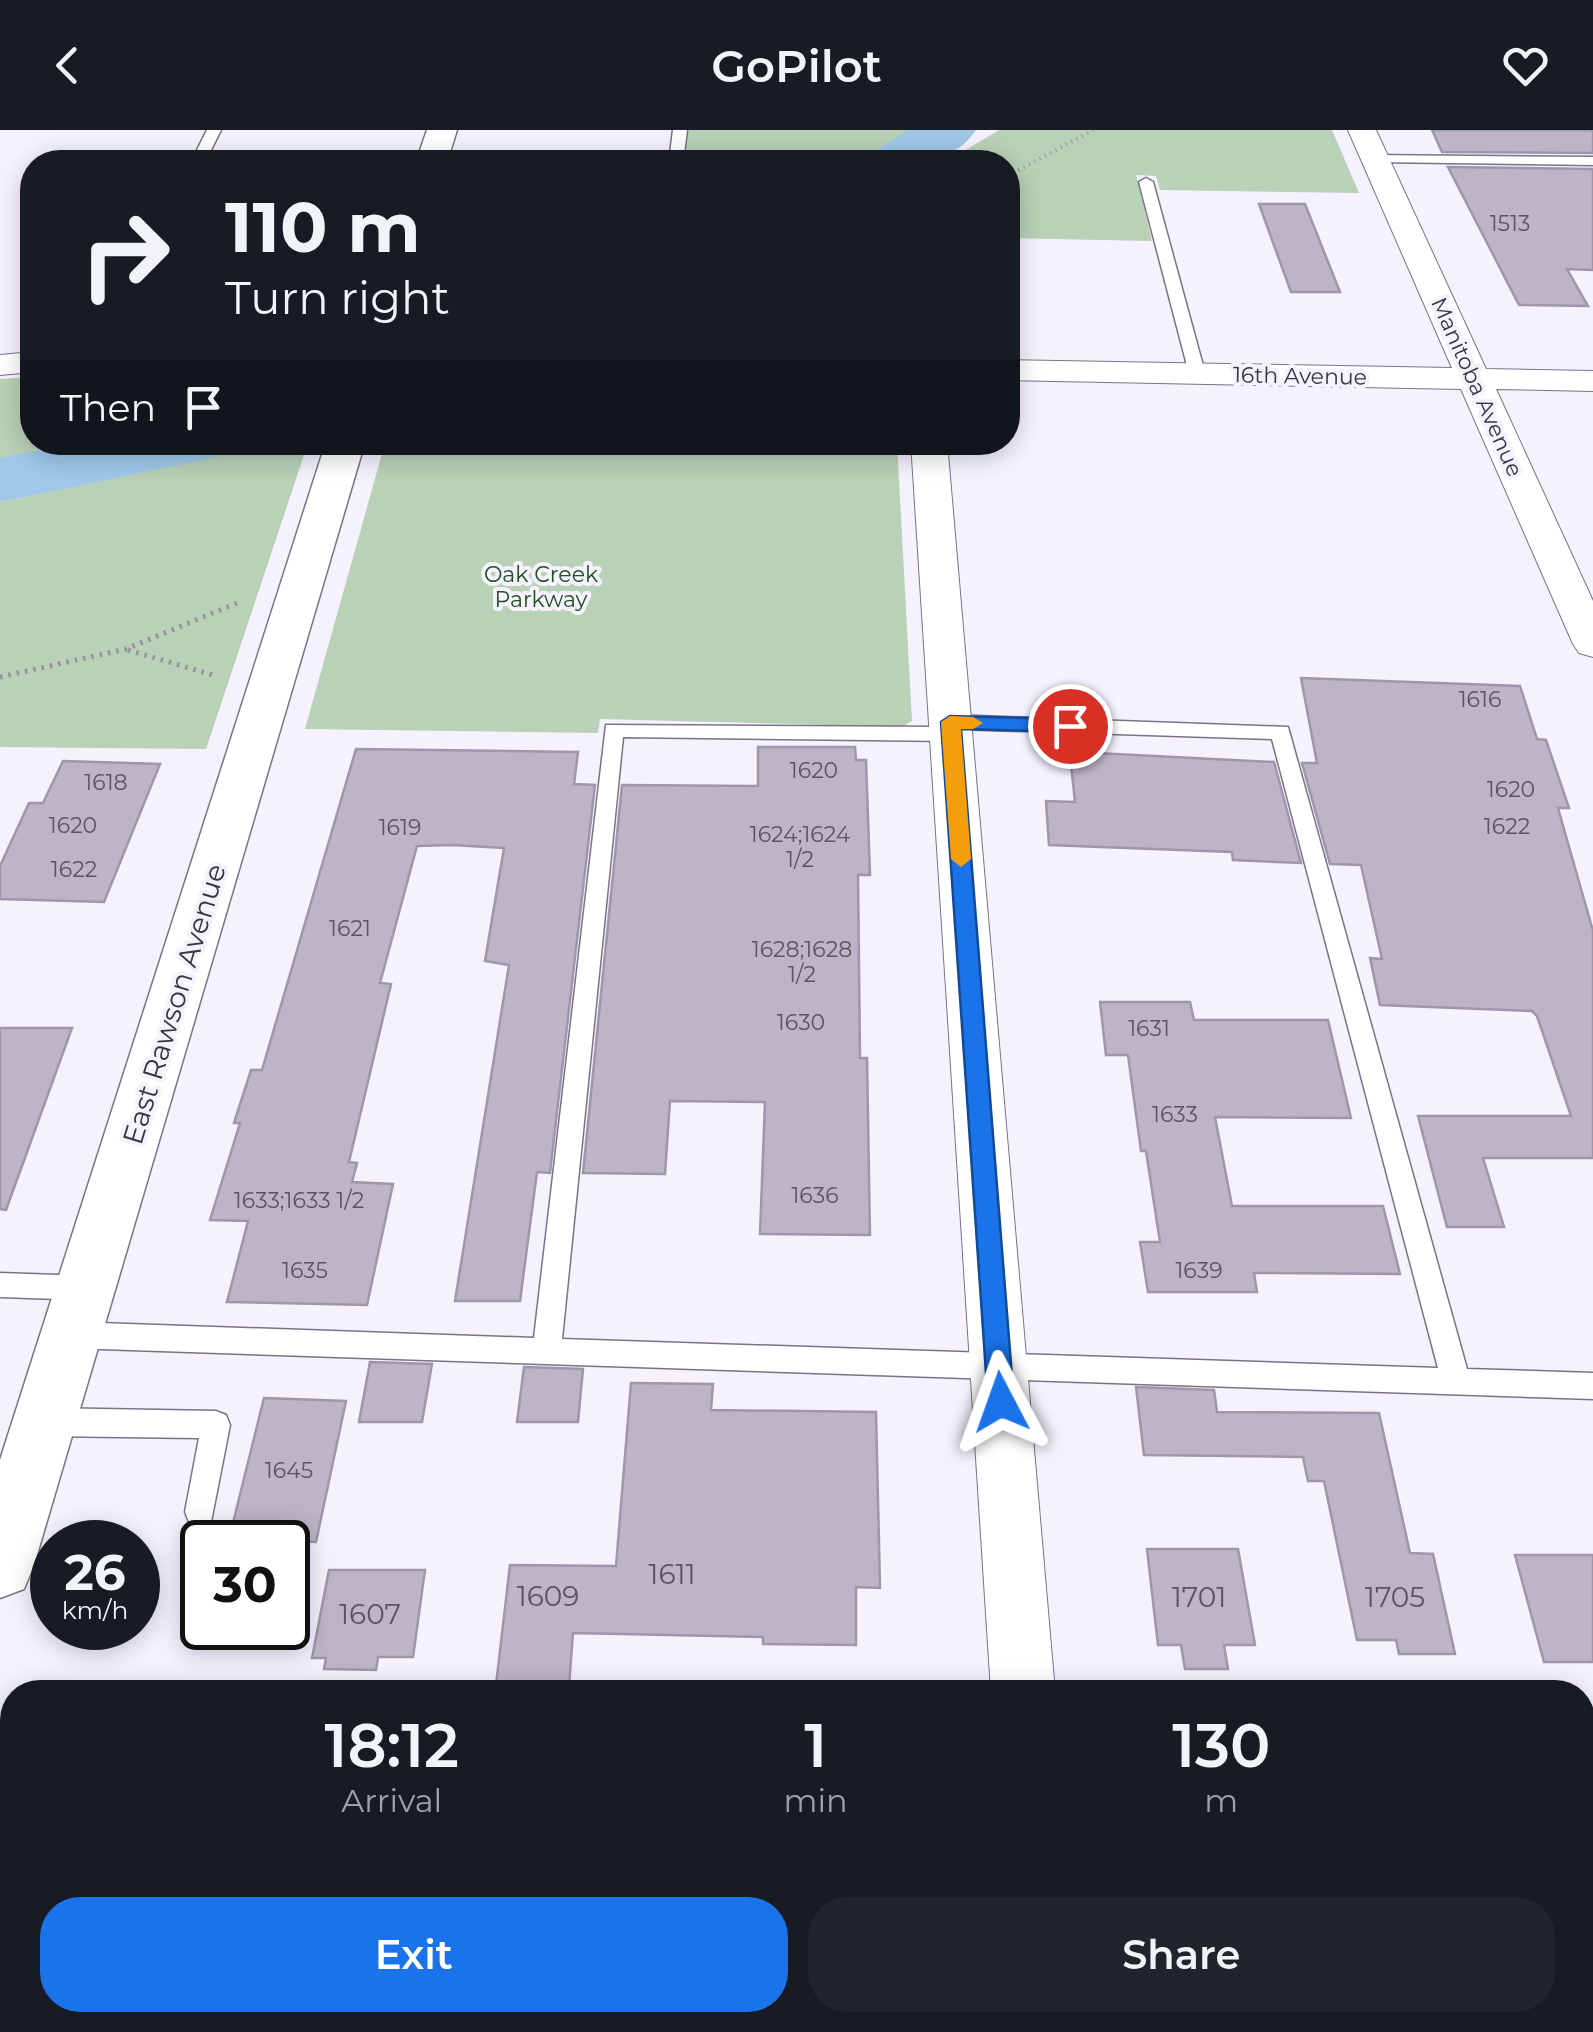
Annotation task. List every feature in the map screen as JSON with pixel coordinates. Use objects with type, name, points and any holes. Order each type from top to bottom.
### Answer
[{"type":"main road","name":"East Rawson Avenue","points":[[0,1565],[342,455]]},
{"type":"street","name":"Manitoba Avenue","points":[[1368,144],[1593,644]]},
{"type":"street","name":"16th Avenue","points":[[1020,370],[1593,382]]},
{"type":"street","points":[[930,455],[1022,1680]]},
{"type":"lane","points":[[1368,144],[1593,161]]},
{"type":"lane","points":[[1146,182],[1197,374]]},
{"type":"lane","points":[[547,1351],[613,730],[951,728],[1282,732],[1456,1381]]},
{"type":"lane","points":[[0,1285],[79,1311],[547,1351],[1593,1386]]},
{"type":"lane","points":[[44,1422],[216,1426],[200,1512]]},
{"type":"path","points":[[1020,170],[1093,130]]},
{"type":"path","points":[[0,677],[126,650],[237,603]]},
{"type":"path","points":[[126,650],[213,675]]},
{"type":"green space","points":[[687,130],[934,130],[900,150],[685,150]]},
{"type":"green space","points":[[999,130],[1332,130],[1359,193],[1160,190],[1156,176],[1136,175],[1152,241],[1020,238],[1020,150],[966,150]]},
{"type":"green space","points":[[20,378],[20,455],[49,455],[0,465],[0,379]]},
{"type":"green space","points":[[217,455],[304,455],[206,749],[0,747],[0,502]]},
{"type":"green space","name":"Oak Creek Parkway","points":[[382,455],[898,455],[912,721],[902,727],[600,719],[598,733],[305,729]]},
{"type":"building","points":[[1432,130],[1593,130],[1593,153],[1442,152]]},
{"type":"building","points":[[1448,167],[1593,169],[1593,270],[1567,269],[1588,306],[1519,305]]},
{"type":"building","points":[[1259,204],[1305,204],[1340,292],[1291,292]]},
{"type":"building","points":[[1301,678],[1520,686],[1537,739],[1546,740],[1569,808],[1558,808],[1593,931],[1593,1158],[1483,1158],[1504,1227],[1447,1227],[1418,1116],[1571,1116],[1537,1016],[1532,1011],[1380,1005],[1370,958],[1382,959],[1361,865],[1330,864],[1302,763],[1317,763]]},
{"type":"building","points":[[758,747],[855,747],[856,760],[866,760],[870,875],[858,875],[860,1058],[867,1058],[870,1235],[760,1234],[765,1102],[670,1101],[665,1174],[583,1173],[622,785],[758,786]]},
{"type":"building","points":[[356,749],[578,752],[574,784],[595,785],[550,1173],[537,1172],[520,1301],[455,1301],[509,965],[485,961],[504,848],[452,845],[417,846],[380,983],[391,984],[349,1162],[357,1163],[352,1182],[393,1184],[367,1305],[227,1302],[248,1221],[210,1220],[240,1123],[234,1123],[251,1070],[262,1070]]},
{"type":"building","points":[[1076,752],[1274,762],[1301,863],[1233,860],[1232,852],[1049,845],[1046,801],[1075,802],[1071,764],[1077,764]]},
{"type":"building","points":[[63,761],[160,764],[104,902],[0,899],[0,866],[29,803],[43,803]]},
{"type":"building","points":[[1100,1002],[1190,1002],[1194,1020],[1328,1020],[1351,1118],[1215,1117],[1232,1206],[1383,1206],[1400,1274],[1254,1273],[1257,1292],[1148,1292],[1140,1242],[1160,1242],[1146,1151],[1141,1151],[1128,1055],[1106,1055]]},
{"type":"building","points":[[0,1028],[72,1028],[6,1210],[0,1209]]},
{"type":"building","points":[[370,1362],[432,1364],[422,1422],[359,1422]]},
{"type":"building","points":[[524,1367],[583,1369],[578,1422],[517,1422]]},
{"type":"building","points":[[631,1383],[713,1384],[711,1410],[876,1412],[880,1588],[856,1587],[856,1645],[763,1644],[763,1637],[573,1633],[569,1680],[497,1680],[510,1565],[616,1566]]},
{"type":"building","points":[[1136,1387],[1214,1390],[1217,1412],[1379,1413],[1410,1553],[1433,1554],[1455,1654],[1399,1654],[1396,1640],[1357,1640],[1324,1481],[1308,1481],[1303,1457],[1144,1455]]},
{"type":"building","points":[[264,1398],[346,1401],[316,1542],[310,1542],[310,1520],[234,1520]]},
{"type":"building","points":[[1147,1549],[1238,1549],[1255,1645],[1224,1645],[1228,1669],[1185,1669],[1181,1645],[1158,1645]]},
{"type":"building","points":[[1515,1555],[1593,1555],[1593,1662],[1544,1662]]},
{"type":"building","points":[[329,1570],[425,1570],[413,1657],[378,1657],[376,1670],[324,1669],[326,1658],[312,1658]]},
{"type":"waterway","points":[[916,150],[948,130]]},
{"type":"waterway","points":[[0,480],[126,455]]},
{"type":"slow traffic","points":[[961,859],[950,722],[973,723]]},
{"type":"route","points":[[1001,1402],[950,722],[1070,726]]}]
